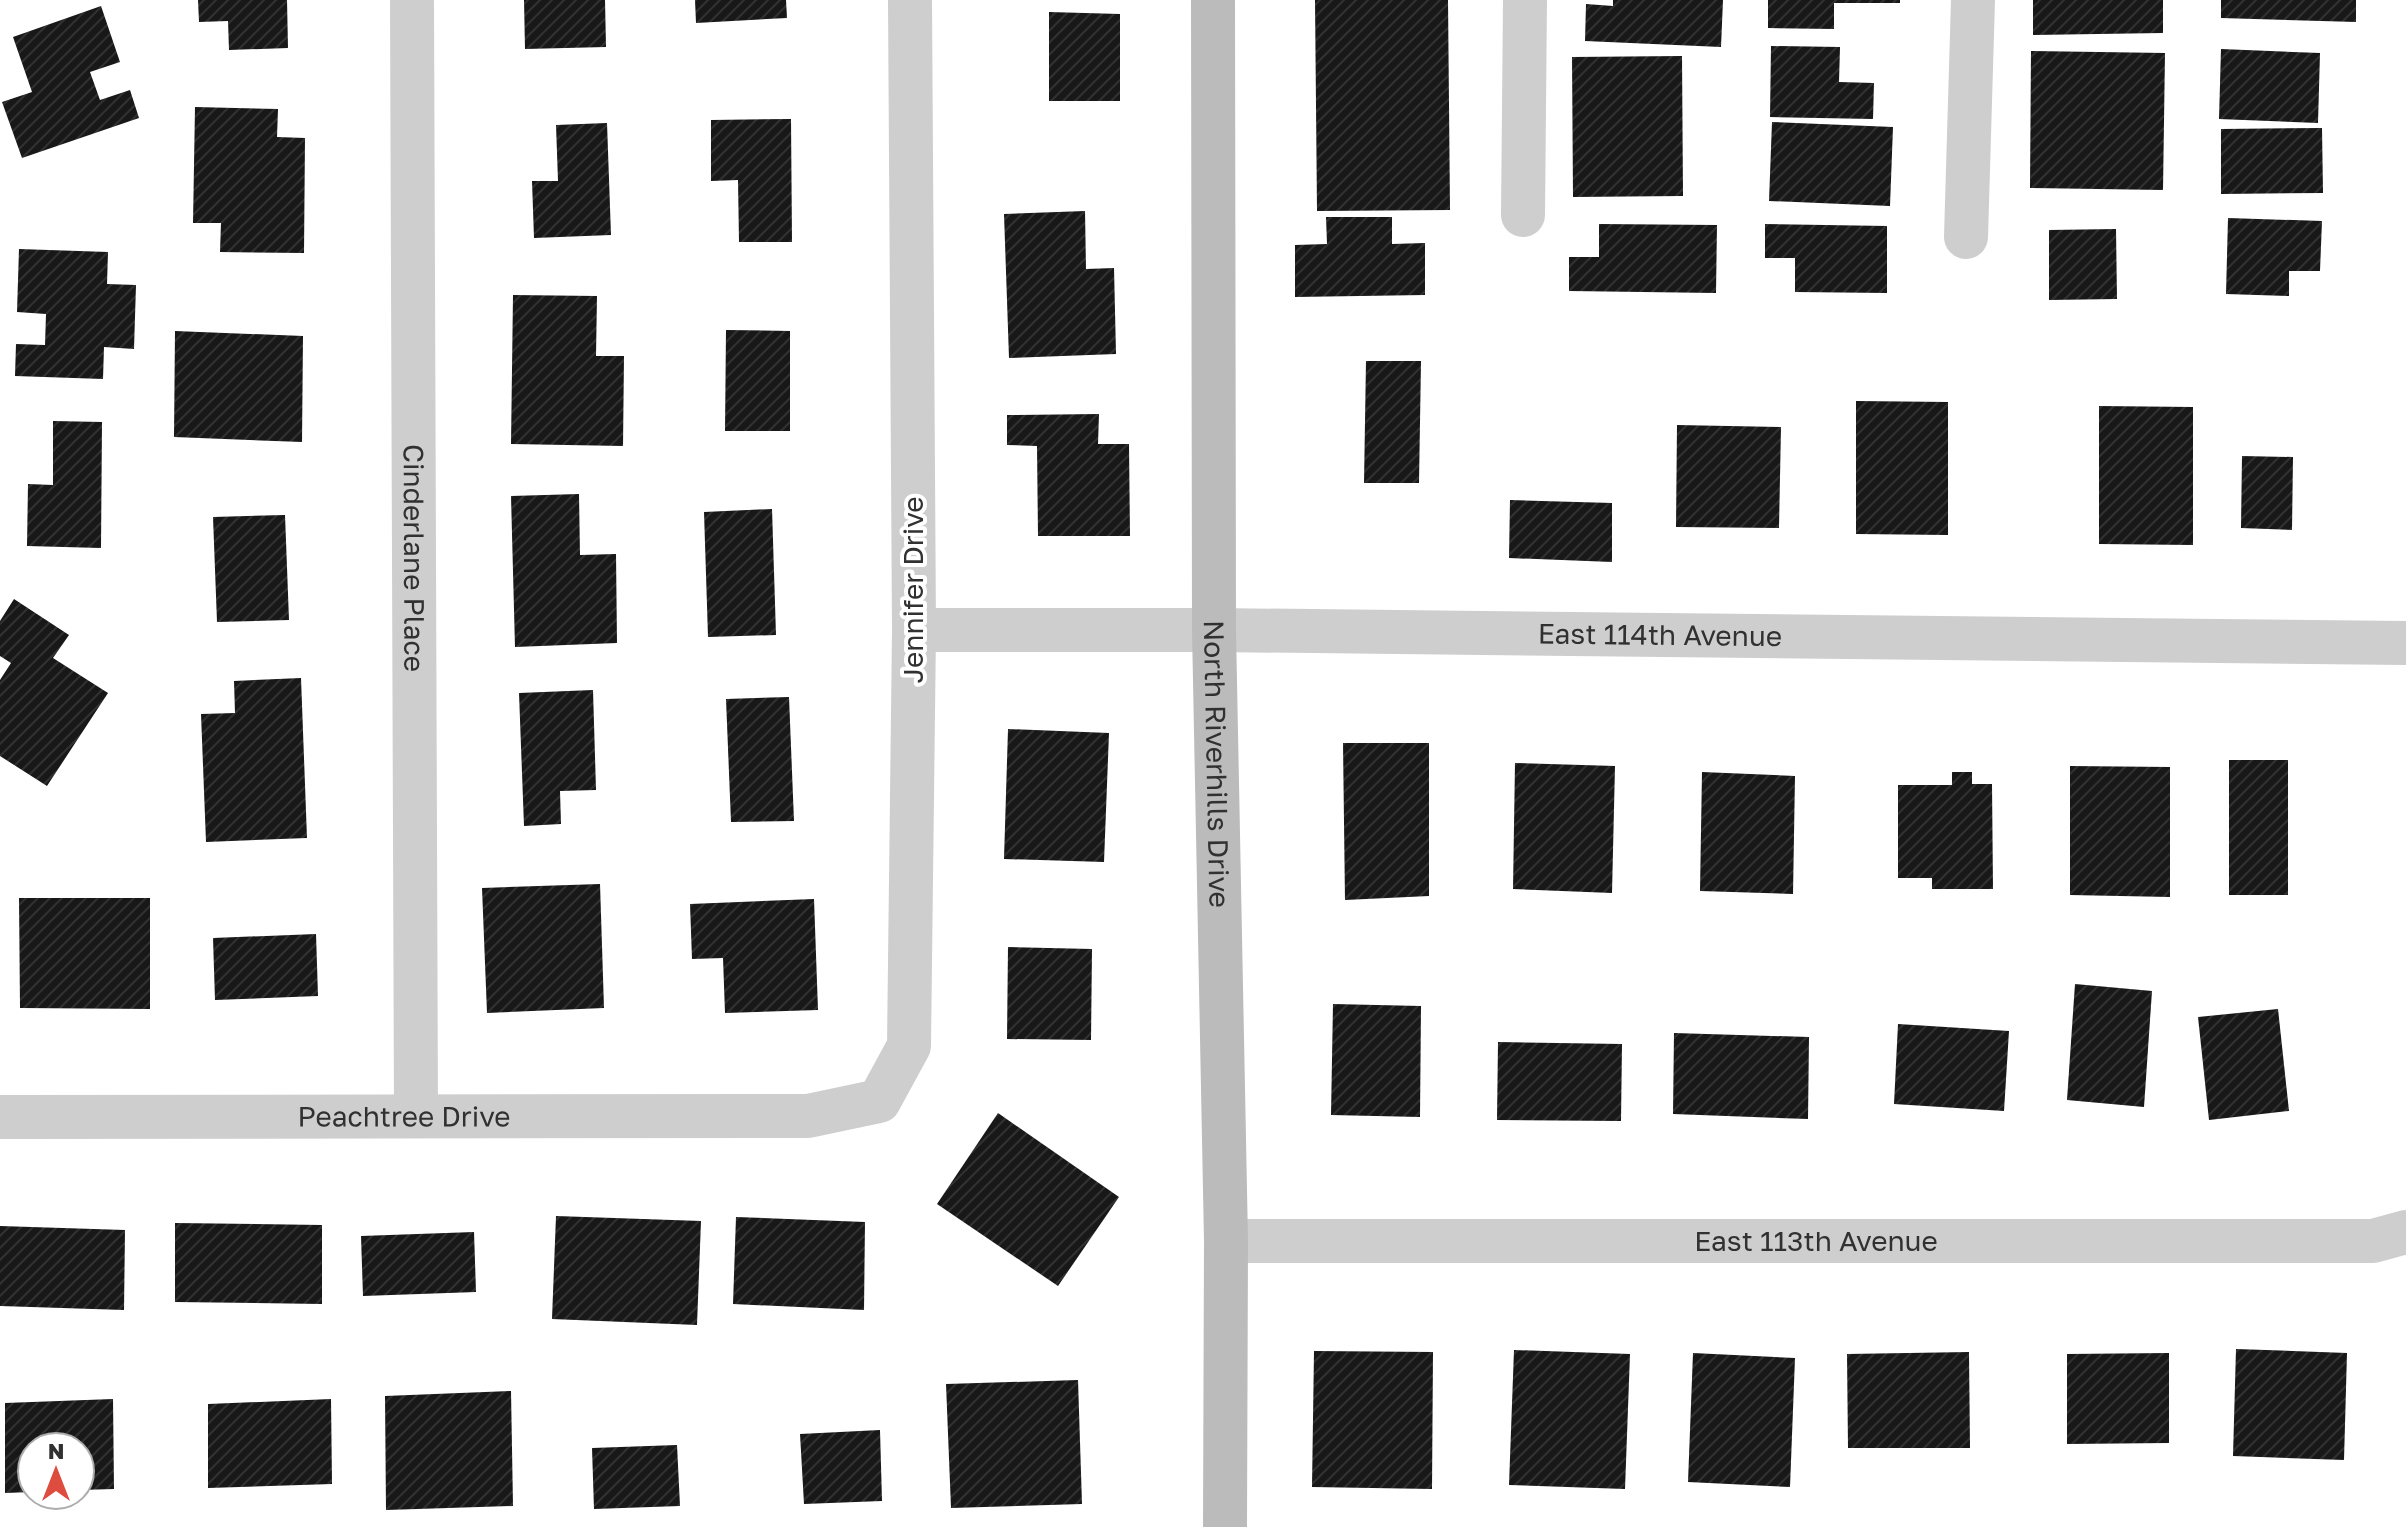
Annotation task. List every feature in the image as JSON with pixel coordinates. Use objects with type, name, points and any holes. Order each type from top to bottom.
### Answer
[{"type":"street","name":"Cinderlane Place","points":[[412,0],[416,1116]]},
{"type":"street","name":"Jennifer Drive","points":[[808,1116],[879,1101],[909,1046],[914,630],[910,0]]},
{"type":"street","name":"North Riverhills Drive","points":[[1213,0],[1214,630],[1226,1241],[1225,1527]]},
{"type":"street","points":[[1523,215],[1525,0]]},
{"type":"street","points":[[1966,237],[1973,0]]},
{"type":"street","name":"East 114th Avenue","points":[[914,630],[1214,630],[2406,643]]},
{"type":"street","name":"Peachtree Drive","points":[[0,1117],[808,1116]]},
{"type":"street","name":"East 113th Avenue","points":[[1226,1241],[2373,1241],[2406,1232]]},
{"type":"building","points":[[198,0],[287,0],[288,48],[229,50],[228,21],[199,22]]},
{"type":"building","points":[[524,0],[605,0],[606,47],[525,49]]},
{"type":"building","points":[[695,0],[786,0],[787,18],[696,23]]},
{"type":"building","points":[[1315,0],[1448,0],[1450,210],[1317,211]]},
{"type":"building","points":[[1613,0],[1723,0],[1721,47],[1585,41],[1586,4],[1613,6]]},
{"type":"building","points":[[1768,0],[1900,0],[1900,3],[1834,3],[1834,29],[1768,28]]},
{"type":"building","points":[[2033,0],[2163,0],[2163,33],[2033,35]]},
{"type":"building","points":[[2221,0],[2356,0],[2356,22],[2221,18]]},
{"type":"building","points":[[101,6],[120,62],[90,72],[100,100],[130,90],[139,118],[22,158],[2,102],[32,92],[13,37]]},
{"type":"building","points":[[1049,12],[1120,14],[1120,101],[1049,101]]},
{"type":"building","points":[[1771,46],[1840,47],[1839,82],[1874,83],[1873,119],[1770,117]]},
{"type":"building","points":[[2221,49],[2320,53],[2318,123],[2219,119]]},
{"type":"building","points":[[2031,51],[2165,53],[2163,190],[2030,188]]},
{"type":"building","points":[[1682,56],[1683,196],[1573,197],[1572,57]]},
{"type":"building","points":[[195,107],[278,109],[277,137],[305,138],[304,253],[220,252],[221,223],[193,223]]},
{"type":"building","points":[[791,119],[792,242],[739,242],[738,180],[711,181],[711,120]]},
{"type":"building","points":[[1772,122],[1893,127],[1890,206],[1769,201]]},
{"type":"building","points":[[607,123],[611,235],[534,238],[532,181],[558,181],[556,125]]},
{"type":"building","points":[[2322,128],[2323,193],[2221,194],[2221,129]]},
{"type":"building","points":[[1085,211],[1086,269],[1114,268],[1116,354],[1009,358],[1004,214]]},
{"type":"building","points":[[1326,217],[1392,217],[1392,244],[1425,243],[1425,295],[1295,297],[1295,245],[1327,244]]},
{"type":"building","points":[[2228,218],[2322,221],[2320,271],[2289,271],[2289,296],[2226,294]]},
{"type":"building","points":[[1599,224],[1717,225],[1716,293],[1569,291],[1569,257],[1599,257]]},
{"type":"building","points":[[1765,224],[1887,226],[1887,293],[1795,292],[1795,258],[1765,258]]},
{"type":"building","points":[[2116,229],[2117,299],[2049,300],[2049,230]]},
{"type":"building","points":[[19,249],[108,252],[107,284],[136,285],[134,349],[104,347],[103,379],[15,376],[16,344],[45,345],[46,314],[17,312]]},
{"type":"building","points":[[513,295],[597,296],[596,356],[624,356],[623,446],[511,444]]},
{"type":"building","points":[[726,330],[790,331],[790,431],[725,431]]},
{"type":"building","points":[[175,331],[303,336],[302,442],[174,437]]},
{"type":"building","points":[[1366,361],[1421,361],[1419,483],[1364,483]]},
{"type":"building","points":[[1856,401],[1948,402],[1948,535],[1856,534]]},
{"type":"building","points":[[2099,406],[2193,407],[2193,545],[2099,544]]},
{"type":"building","points":[[1099,414],[1098,444],[1129,444],[1130,536],[1038,536],[1037,446],[1007,445],[1007,415]]},
{"type":"building","points":[[53,421],[102,422],[101,548],[27,546],[28,484],[53,485]]},
{"type":"building","points":[[1677,425],[1781,427],[1779,528],[1676,527]]},
{"type":"building","points":[[2242,456],[2293,457],[2292,530],[2241,528]]},
{"type":"building","points":[[579,494],[580,555],[616,554],[617,643],[515,647],[511,496]]},
{"type":"building","points":[[1510,500],[1612,503],[1612,562],[1509,558]]},
{"type":"building","points":[[772,509],[776,635],[708,637],[704,512]]},
{"type":"building","points":[[285,515],[289,620],[217,622],[213,517]]},
{"type":"building","points":[[14,599],[69,635],[53,658],[108,693],[47,786],[0,756],[0,680],[11,663],[0,656],[0,621]]},
{"type":"building","points":[[301,678],[307,838],[206,842],[201,714],[235,713],[234,681]]},
{"type":"building","points":[[593,690],[596,790],[560,791],[561,824],[524,826],[519,693]]},
{"type":"building","points":[[789,697],[794,821],[731,822],[726,699]]},
{"type":"building","points":[[1008,729],[1109,733],[1104,862],[1004,859]]},
{"type":"building","points":[[1343,743],[1429,743],[1429,896],[1345,900]]},
{"type":"building","points":[[2229,760],[2288,760],[2288,895],[2229,895]]},
{"type":"building","points":[[1515,763],[1615,766],[1612,893],[1513,889]]},
{"type":"building","points":[[2070,766],[2170,767],[2170,897],[2070,895]]},
{"type":"building","points":[[1702,772],[1795,776],[1793,894],[1700,891]]},
{"type":"building","points":[[1952,772],[1972,772],[1972,784],[1992,784],[1993,889],[1932,889],[1932,878],[1898,878],[1898,785],[1952,785]]},
{"type":"building","points":[[600,884],[604,1008],[487,1013],[482,888]]},
{"type":"building","points":[[19,898],[150,898],[150,1009],[20,1008]]},
{"type":"building","points":[[814,899],[818,1010],[725,1013],[723,958],[692,959],[690,904]]},
{"type":"building","points":[[316,934],[318,996],[215,1000],[213,938]]},
{"type":"building","points":[[1008,947],[1092,949],[1091,1040],[1007,1039]]},
{"type":"building","points":[[2075,984],[2152,991],[2144,1107],[2067,1100]]},
{"type":"building","points":[[1333,1004],[1421,1006],[1420,1117],[1331,1115]]},
{"type":"building","points":[[2278,1009],[2289,1111],[2209,1120],[2198,1017]]},
{"type":"building","points":[[1898,1024],[2009,1031],[2004,1111],[1894,1104]]},
{"type":"building","points":[[1674,1033],[1809,1037],[1808,1119],[1673,1114]]},
{"type":"building","points":[[1498,1042],[1622,1044],[1621,1121],[1497,1120]]},
{"type":"building","points":[[998,1113],[1119,1197],[1058,1286],[937,1204]]},
{"type":"building","points":[[556,1216],[701,1221],[697,1325],[552,1319]]},
{"type":"building","points":[[736,1217],[865,1222],[864,1310],[733,1304]]},
{"type":"building","points":[[175,1223],[322,1225],[322,1304],[175,1302]]},
{"type":"building","points":[[0,1226],[125,1230],[124,1310],[0,1306]]},
{"type":"building","points":[[474,1232],[476,1292],[363,1296],[361,1236]]},
{"type":"building","points":[[2236,1349],[2347,1353],[2344,1460],[2233,1456]]},
{"type":"building","points":[[1514,1350],[1630,1354],[1625,1489],[1509,1485]]},
{"type":"building","points":[[1314,1351],[1433,1352],[1432,1489],[1312,1487]]},
{"type":"building","points":[[1969,1352],[1970,1448],[1848,1448],[1847,1354]]},
{"type":"building","points":[[1693,1353],[1795,1358],[1790,1487],[1688,1482]]},
{"type":"building","points":[[2169,1353],[2169,1443],[2067,1444],[2067,1354]]},
{"type":"building","points":[[1078,1380],[1082,1504],[951,1508],[946,1384]]},
{"type":"building","points":[[511,1391],[513,1506],[386,1510],[385,1396]]},
{"type":"building","points":[[113,1399],[114,1489],[96,1490],[96,1431],[16,1431],[16,1493],[5,1493],[5,1403]]},
{"type":"building","points":[[331,1399],[332,1484],[208,1488],[208,1404]]},
{"type":"building","points":[[880,1430],[882,1501],[804,1504],[800,1434]]},
{"type":"building","points":[[677,1445],[680,1506],[594,1509],[592,1448]]}]
